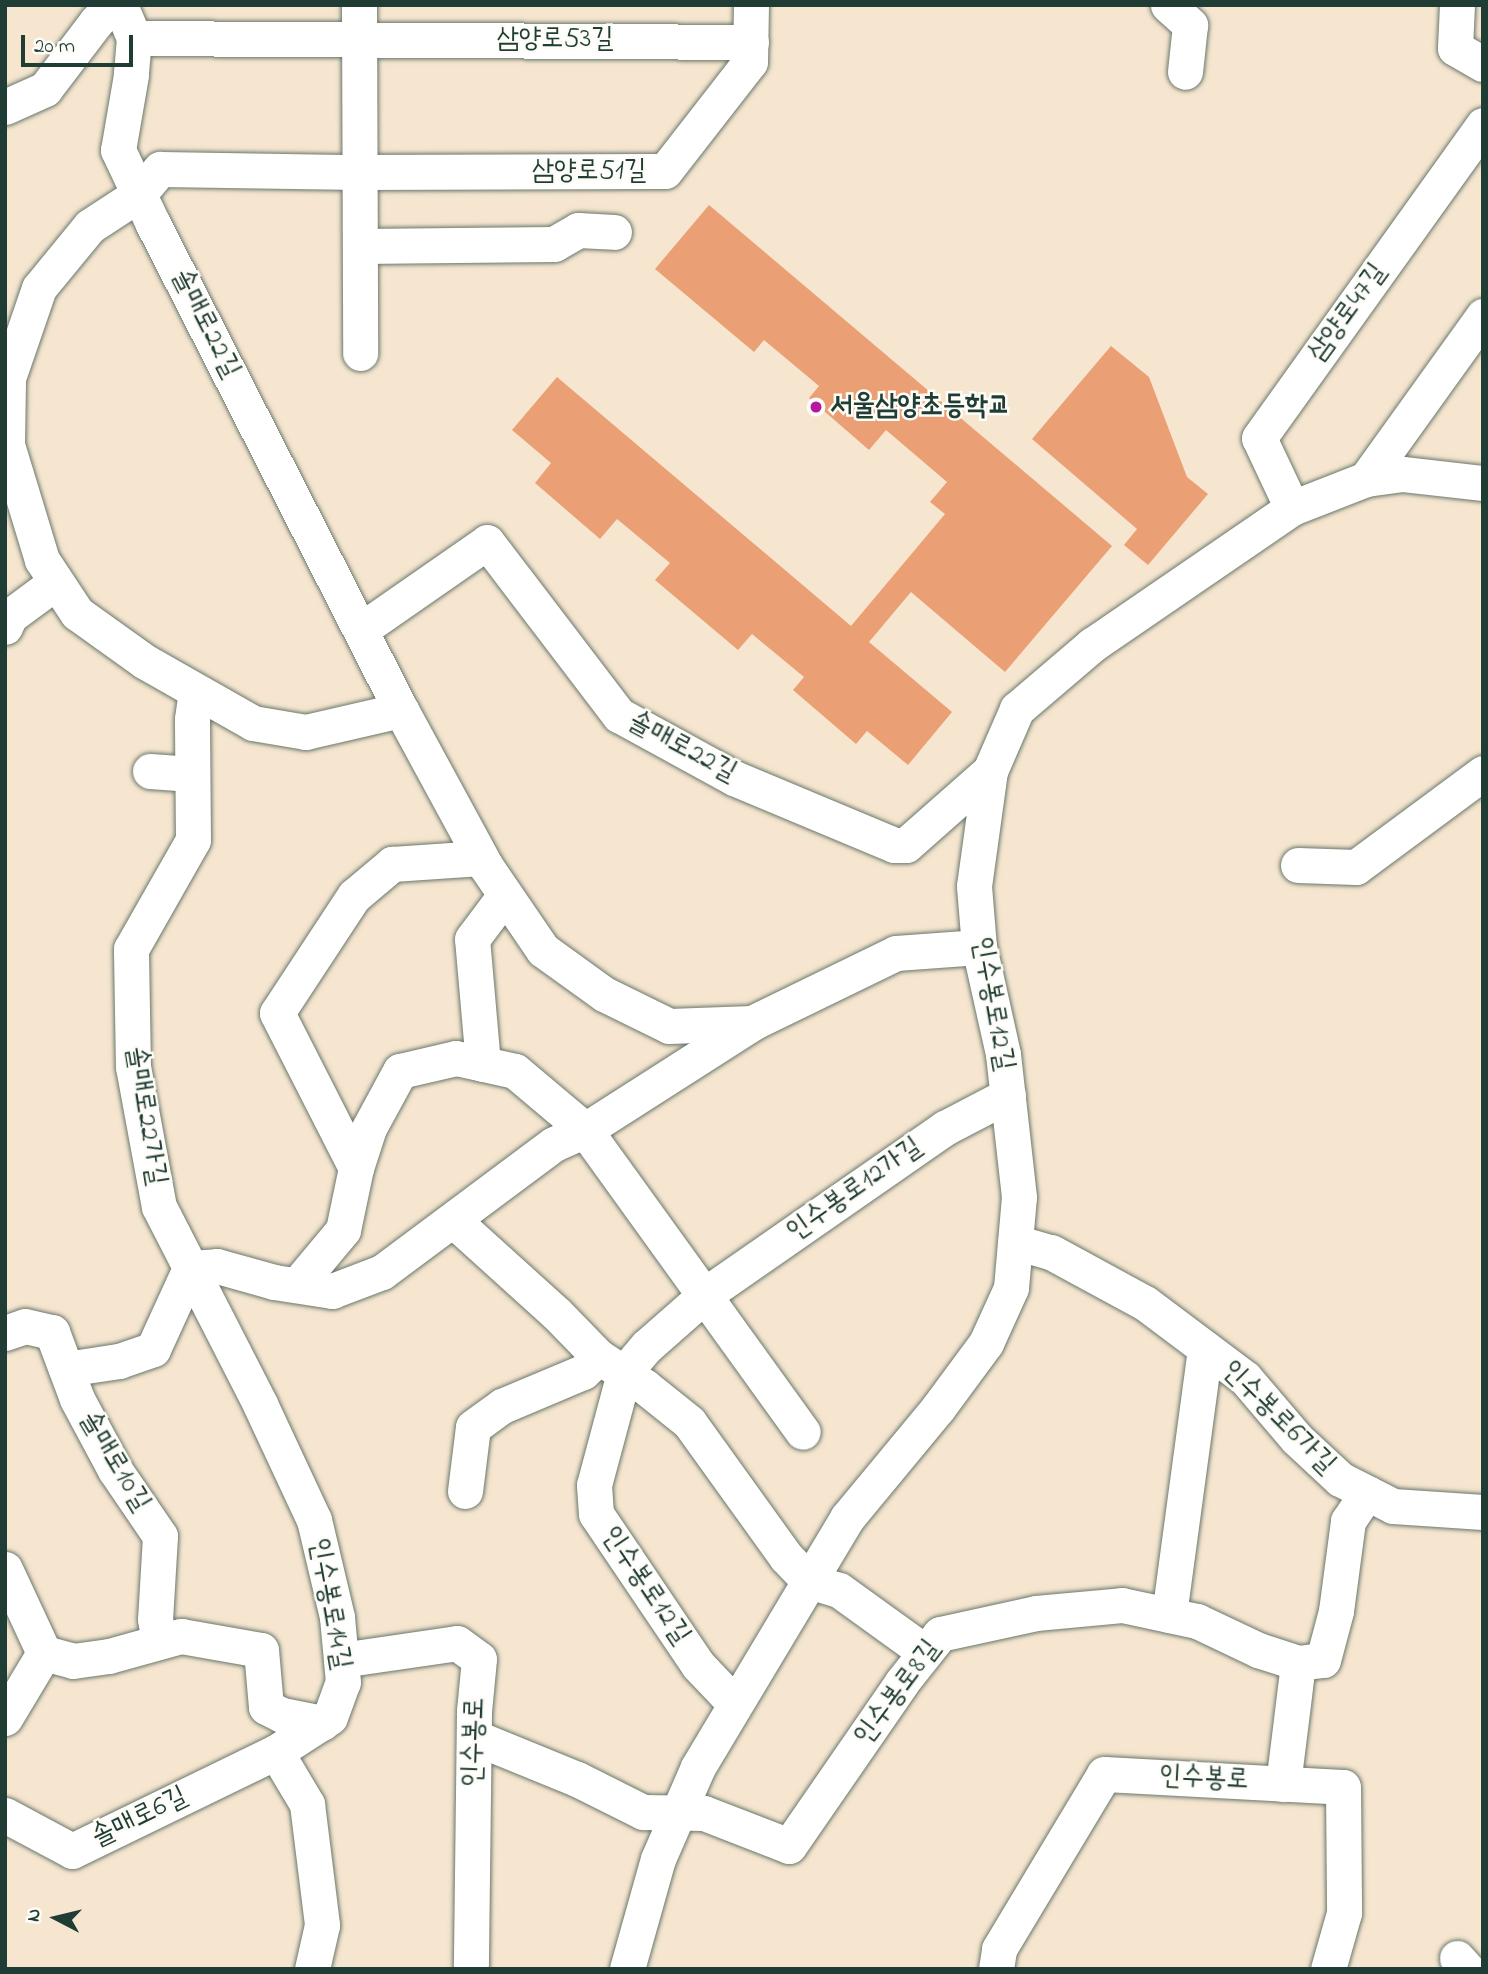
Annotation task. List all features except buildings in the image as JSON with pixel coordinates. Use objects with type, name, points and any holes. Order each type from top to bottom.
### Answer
[{"type":"street","points":[[5,107],[46,89],[112,5]]},
{"type":"street","name":"솔매로22길","points":[[120,5],[134,38],[131,75],[118,150],[401,710],[481,858],[543,950],[604,994],[669,1026],[751,1023],[896,953],[979,947]]},
{"type":"street","name":"삼양로51길","points":[[359,172],[664,171],[750,62],[751,5]]},
{"type":"street","points":[[1168,5],[1190,25],[1185,72]]},
{"type":"street","points":[[1457,5],[1455,48],[1483,64]]},
{"type":"street","points":[[359,22],[360,353]]},
{"type":"street","name":"삼양로53길","points":[[134,38],[359,22],[751,42]]},
{"type":"street","name":"삼양로47길","points":[[1292,508],[1258,438],[1483,125]]},
{"type":"street","points":[[359,172],[160,169],[139,194],[90,226],[39,288],[8,379],[7,445],[42,560],[76,613],[144,661],[253,723],[306,732],[401,710]]},
{"type":"street","points":[[360,246],[554,244],[578,230],[614,232]]},
{"type":"street","points":[[1366,479],[1483,316]]},
{"type":"street","name":"인수봉로12길","points":[[627,1969],[658,1859],[698,1767],[847,1518],[938,1408],[986,1343],[1011,1288],[1019,1197],[1003,1054],[979,947],[974,886],[990,771],[1017,709],[1092,645],[1292,508],[1366,479],[1403,474],[1483,483]]},
{"type":"street","name":"솔매로22길","points":[[362,629],[486,542],[619,715],[734,778],[894,845],[906,845],[990,771]]},
{"type":"street","points":[[5,627],[10,616],[56,582]]},
{"type":"street","name":"솔매로22가길","points":[[190,1268],[159,1207],[133,1067],[131,949],[193,840],[192,719],[196,692]]},
{"type":"street","points":[[150,771],[192,774]]},
{"type":"street","points":[[1298,865],[1356,867],[1483,773]]},
{"type":"street","points":[[356,1168],[277,1013],[354,896],[392,864],[481,858]]},
{"type":"street","points":[[483,1064],[472,939],[505,895]]},
{"type":"street","points":[[66,1369],[119,1361],[153,1349],[190,1268],[217,1266],[297,1286],[332,1291],[383,1272],[554,1144],[585,1130],[751,1023]]},
{"type":"street","points":[[297,1286],[343,1230],[356,1168],[369,1128],[400,1071],[456,1058],[514,1071],[585,1130],[706,1294],[803,1432]]},
{"type":"street","name":"인수봉로12가길","points":[[612,1365],[647,1346],[706,1294],[944,1128],[1008,1095]]},
{"type":"street","points":[[453,1220],[612,1365],[689,1422],[786,1557],[808,1581],[839,1590],[925,1652]]},
{"type":"street","name":"인수봉로6가길","points":[[1015,1242],[1051,1252],[1145,1303],[1245,1378],[1297,1439],[1340,1479],[1393,1507],[1483,1512]]},
{"type":"street","name":"인수봉로14길","points":[[190,1268],[260,1404],[314,1520],[337,1617],[343,1682],[330,1717],[276,1752]]},
{"type":"street","name":"솔매로10길","points":[[5,1333],[25,1326],[52,1332],[77,1399],[115,1471],[160,1536],[155,1619],[159,1642]]},
{"type":"street","points":[[1169,1615],[1205,1348]]},
{"type":"street","points":[[465,1491],[473,1427],[502,1406],[583,1371],[612,1365]]},
{"type":"street","name":"인수봉로12길","points":[[612,1365],[594,1485],[596,1514],[698,1665],[735,1704]]},
{"type":"street","points":[[1283,1784],[1298,1663],[1323,1660],[1336,1611],[1348,1521],[1367,1493]]},
{"type":"street","points":[[5,1569],[44,1653],[73,1661],[109,1656],[181,1636],[261,1650],[266,1707],[282,1715],[321,1723]]},
{"type":"street","name":"인수봉로8길","points":[[678,1813],[704,1812],[789,1846],[940,1634],[1036,1613],[1122,1605],[1197,1621],[1258,1650],[1298,1663]]},
{"type":"street","name":"인수봉로","points":[[341,1660],[457,1643],[479,1659],[474,1737],[471,1969]]},
{"type":"street","points":[[5,1718],[44,1653]]},
{"type":"street","points":[[474,1737],[577,1779],[643,1812],[678,1813]]},
{"type":"street","points":[[276,1752],[307,1804],[322,1925],[312,1969]]},
{"type":"street","name":"솔매로6길","points":[[5,1815],[72,1851],[276,1752]]},
{"type":"street","name":"인수봉로","points":[[996,1969],[999,1949],[1104,1774],[1343,1787],[1344,1913],[1328,1969]]},
{"type":"place","name":"서울삼양초등학교","points":[[816,407]]}]
